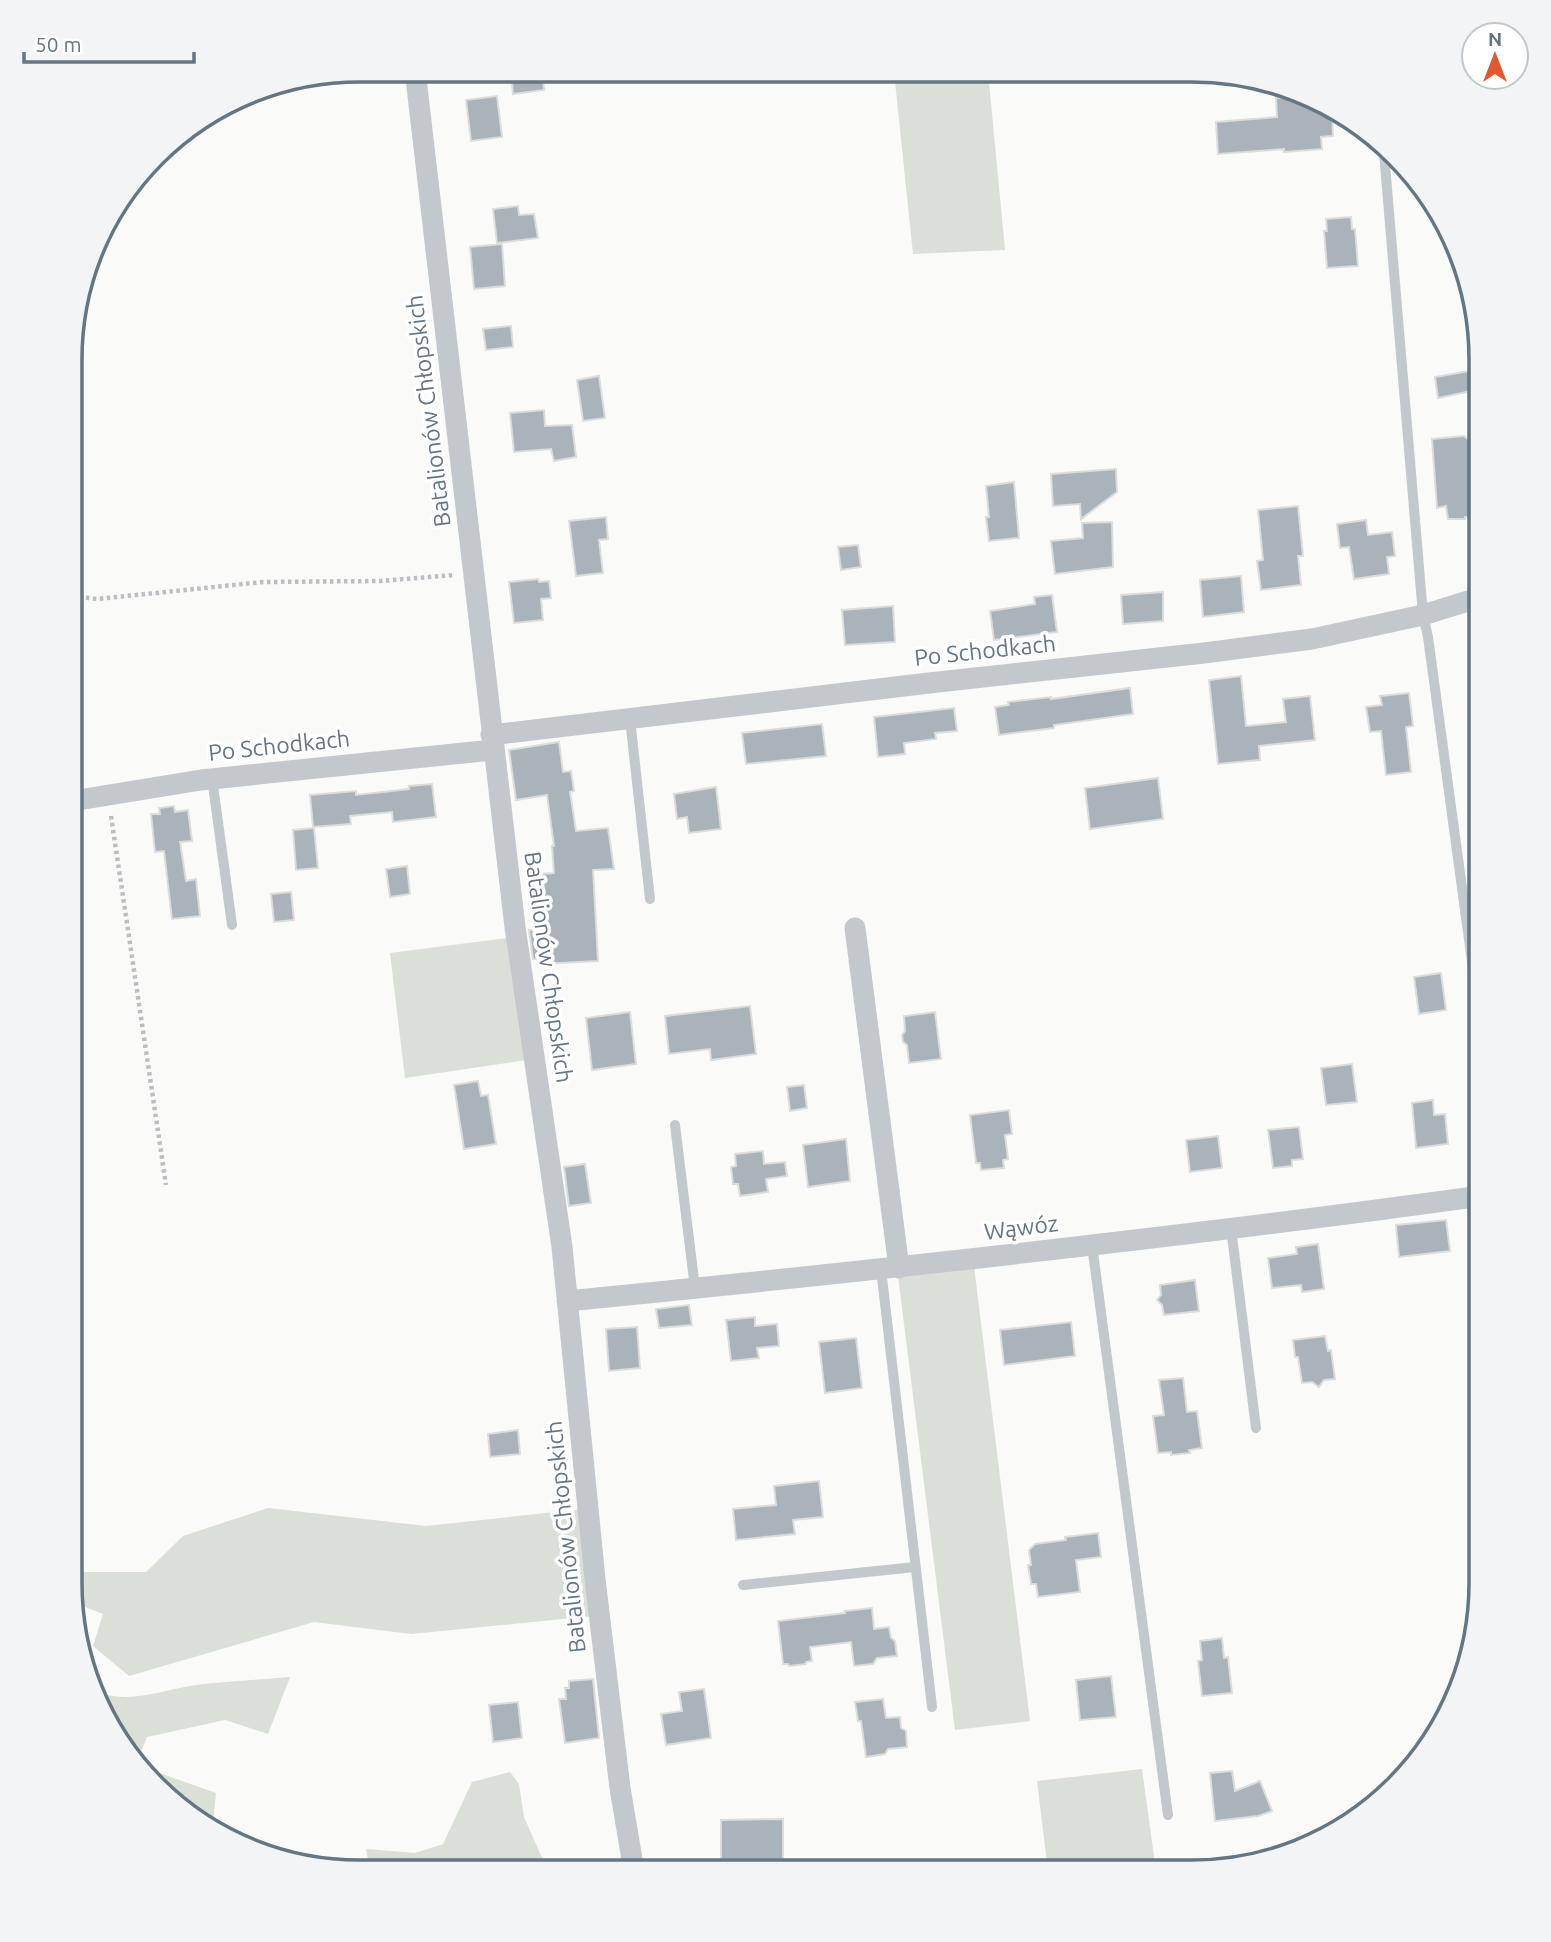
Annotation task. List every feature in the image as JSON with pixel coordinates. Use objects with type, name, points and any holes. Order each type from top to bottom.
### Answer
[{"type":"street","name":"Batalionów Chłopskich","points":[[416,82],[492,743],[515,926],[562,1247],[595,1579],[618,1774],[632,1860]]},
{"type":"street","name":"Po Schodkach","points":[[82,799],[212,778],[492,743],[630,719],[1311,639],[1423,615],[1469,601]]},
{"type":"street","points":[[855,928],[890,1268]]},
{"type":"street","name":"Wąwóz","points":[[567,1301],[1092,1245],[1469,1196]]},
{"type":"lane","points":[[1385,160],[1423,615],[1469,941]]},
{"type":"lane","points":[[630,719],[650,899]]},
{"type":"lane","points":[[212,778],[232,925]]},
{"type":"lane","points":[[675,1125],[695,1288]]},
{"type":"lane","points":[[1231,1228],[1255,1428]]},
{"type":"lane","points":[[1092,1245],[1168,1815]]},
{"type":"lane","points":[[890,1268],[915,1567],[932,1707]]},
{"type":"lane","points":[[743,1586],[915,1567]]},
{"type":"path","points":[[82,597],[97,599],[263,582],[380,581],[473,573]]},
{"type":"path","points":[[108,795],[166,1185]]},
{"type":"shaded area","points":[[895,82],[989,82],[1005,250],[913,254]]},
{"type":"shaded area","points":[[507,938],[526,1060],[405,1078],[390,953]]},
{"type":"shaded area","points":[[974,1266],[1030,1721],[955,1730],[898,1276]]},
{"type":"shaded area","points":[[268,1508],[426,1526],[583,1509],[593,1616],[411,1634],[314,1622],[129,1676],[93,1646],[103,1614],[84,1606],[82,1572],[146,1572],[183,1536]]},
{"type":"shaded area","points":[[290,1677],[268,1734],[225,1720],[147,1737],[141,1752],[119,1721],[106,1695],[131,1697],[219,1682]]},
{"type":"shaded area","points":[[1142,1769],[1154,1860],[1047,1860],[1037,1781]]},
{"type":"shaded area","points":[[157,1772],[216,1793],[213,1818]]},
{"type":"shaded area","points":[[510,1772],[519,1784],[524,1817],[543,1860],[368,1860],[366,1849],[415,1853],[443,1844],[472,1782]]},
{"type":"building","points":[[512,82],[543,82],[544,90],[513,94]]},
{"type":"building","points":[[497,96],[502,137],[471,141],[466,100]]},
{"type":"building","points":[[1276,98],[1298,103],[1332,120],[1333,136],[1321,137],[1322,149],[1218,154],[1216,122],[1277,117]]},
{"type":"building","points":[[518,206],[519,215],[534,214],[538,238],[497,243],[493,209]]},
{"type":"building","points":[[1351,217],[1352,229],[1355,229],[1358,266],[1327,268],[1324,231],[1327,231],[1326,219]]},
{"type":"building","points":[[502,244],[505,286],[474,289],[470,247]]},
{"type":"building","points":[[511,326],[513,347],[486,350],[483,329]]},
{"type":"building","points":[[1469,371],[1469,392],[1438,398],[1435,377]]},
{"type":"building","points":[[599,376],[605,418],[583,421],[577,380]]},
{"type":"building","points":[[544,410],[545,426],[572,425],[576,457],[554,461],[551,449],[514,452],[510,413]]},
{"type":"building","points":[[1464,436],[1469,440],[1469,517],[1465,519],[1448,519],[1446,506],[1437,508],[1432,439]]},
{"type":"building","points":[[1116,469],[1117,492],[1081,519],[1080,504],[1053,506],[1051,474]]},
{"type":"building","points":[[1014,482],[1019,538],[989,541],[986,486]]},
{"type":"building","points":[[1298,506],[1303,556],[1298,556],[1301,585],[1261,590],[1257,561],[1263,560],[1258,510]]},
{"type":"building","points":[[606,517],[608,539],[599,540],[603,573],[576,576],[569,521]]},
{"type":"building","points":[[1366,520],[1368,535],[1392,532],[1395,556],[1387,557],[1389,574],[1354,579],[1349,547],[1340,548],[1337,524]]},
{"type":"building","points":[[1112,522],[1113,567],[1055,574],[1051,541],[1083,538],[1082,523]]},
{"type":"building","points":[[858,545],[861,567],[841,570],[838,547]]},
{"type":"building","points":[[1241,576],[1244,612],[1203,617],[1200,580]]},
{"type":"building","points":[[538,579],[539,582],[549,581],[551,598],[541,599],[543,620],[514,623],[509,582]]},
{"type":"building","points":[[1163,592],[1163,621],[1123,624],[1121,595]]},
{"type":"building","points":[[1052,595],[1057,632],[994,640],[990,611],[1035,604],[1034,597]]},
{"type":"building","points":[[893,606],[895,642],[845,645],[842,610]]},
{"type":"building","points":[[1241,676],[1246,726],[1286,722],[1283,699],[1310,696],[1315,740],[1259,746],[1260,760],[1218,764],[1209,680]]},
{"type":"building","points":[[1130,688],[1133,714],[999,735],[995,707],[1009,705],[1008,702]]},
{"type":"building","points":[[1409,693],[1413,726],[1406,727],[1411,772],[1386,775],[1381,731],[1370,732],[1366,707],[1382,705],[1380,696]]},
{"type":"building","points":[[954,708],[957,731],[935,733],[936,739],[904,743],[905,754],[878,757],[874,717]]},
{"type":"building","points":[[822,724],[826,756],[746,764],[742,733]]},
{"type":"building","points":[[559,742],[563,772],[571,771],[574,791],[570,792],[576,831],[608,828],[614,869],[593,870],[598,961],[540,964],[541,959],[533,959],[529,930],[539,930],[536,874],[554,873],[554,846],[547,795],[516,800],[509,750]]},
{"type":"building","points":[[1158,778],[1163,819],[1090,829],[1085,788]]},
{"type":"building","points":[[432,784],[436,817],[393,822],[392,812],[350,816],[351,824],[313,827],[310,795],[356,791],[356,795]]},
{"type":"building","points":[[716,787],[721,829],[689,833],[687,817],[677,819],[674,794]]},
{"type":"building","points":[[174,806],[175,812],[188,810],[192,841],[180,842],[186,881],[196,879],[200,916],[172,919],[164,851],[155,852],[151,814],[160,814],[159,808]]},
{"type":"building","points":[[314,828],[318,868],[296,870],[293,830]]},
{"type":"building","points":[[407,866],[410,894],[390,897],[386,869]]},
{"type":"building","points":[[291,892],[294,920],[274,922],[271,894]]},
{"type":"building","points":[[1441,973],[1446,1010],[1419,1014],[1414,977]]},
{"type":"building","points":[[750,1006],[756,1054],[711,1060],[710,1049],[669,1054],[665,1016]]},
{"type":"building","points":[[630,1012],[636,1064],[592,1070],[586,1018]]},
{"type":"building","points":[[935,1012],[941,1059],[909,1063],[907,1045],[903,1042],[902,1035],[905,1031],[904,1016]]},
{"type":"building","points":[[1352,1064],[1357,1102],[1326,1105],[1321,1068]]},
{"type":"building","points":[[478,1081],[481,1096],[488,1095],[496,1144],[464,1149],[454,1085]]},
{"type":"building","points":[[804,1085],[807,1108],[790,1111],[787,1087]]},
{"type":"building","points":[[1433,1100],[1434,1115],[1445,1114],[1448,1144],[1416,1148],[1412,1103]]},
{"type":"building","points":[[1009,1110],[1012,1134],[1005,1135],[1008,1159],[1003,1160],[1004,1168],[981,1170],[980,1163],[976,1163],[970,1115]]},
{"type":"building","points":[[1299,1127],[1303,1159],[1292,1160],[1292,1166],[1273,1168],[1268,1130]]},
{"type":"building","points":[[1218,1136],[1222,1168],[1190,1172],[1186,1140]]},
{"type":"building","points":[[846,1139],[850,1181],[808,1187],[803,1145]]},
{"type":"building","points":[[763,1151],[764,1164],[785,1162],[787,1176],[766,1179],[768,1192],[740,1196],[738,1184],[733,1184],[731,1167],[736,1166],[735,1154]]},
{"type":"building","points":[[585,1164],[591,1203],[569,1206],[564,1167]]},
{"type":"building","points":[[1446,1220],[1450,1251],[1399,1257],[1396,1225]]},
{"type":"building","points":[[1318,1244],[1324,1289],[1302,1292],[1301,1285],[1272,1288],[1268,1258],[1297,1254],[1296,1247]]},
{"type":"building","points":[[1195,1280],[1199,1311],[1164,1315],[1162,1305],[1157,1300],[1161,1295],[1160,1285]]},
{"type":"building","points":[[689,1305],[692,1325],[659,1328],[656,1309]]},
{"type":"building","points":[[755,1317],[755,1326],[777,1324],[779,1346],[757,1348],[759,1358],[731,1361],[726,1320]]},
{"type":"building","points":[[1071,1322],[1075,1356],[1004,1365],[1000,1330]]},
{"type":"building","points":[[637,1327],[640,1368],[609,1371],[606,1329]]},
{"type":"building","points":[[1325,1336],[1328,1351],[1331,1350],[1335,1379],[1324,1380],[1319,1387],[1312,1382],[1302,1383],[1293,1340]]},
{"type":"building","points":[[856,1338],[862,1388],[825,1393],[819,1342]]},
{"type":"building","points":[[1183,1378],[1187,1412],[1197,1411],[1202,1448],[1189,1450],[1190,1453],[1158,1453],[1153,1416],[1164,1415],[1159,1380]]},
{"type":"building","points":[[518,1430],[520,1454],[490,1457],[488,1434]]},
{"type":"building","points":[[819,1481],[823,1517],[793,1520],[795,1534],[736,1540],[733,1509],[776,1505],[774,1486]]},
{"type":"building","points":[[1098,1533],[1101,1557],[1076,1560],[1080,1592],[1038,1597],[1036,1584],[1031,1584],[1029,1550],[1035,1544]]},
{"type":"building","points":[[872,1608],[874,1629],[889,1627],[897,1656],[877,1658],[873,1664],[854,1666],[851,1642],[810,1647],[812,1661],[789,1666],[783,1664],[778,1621]]},
{"type":"building","points":[[1222,1638],[1224,1658],[1228,1657],[1232,1693],[1202,1696],[1198,1661],[1202,1660],[1200,1641]]},
{"type":"building","points":[[1111,1676],[1116,1717],[1080,1720],[1076,1680]]},
{"type":"building","points":[[593,1679],[599,1738],[565,1743],[559,1699],[566,1699],[565,1688],[569,1688],[569,1681]]},
{"type":"building","points":[[704,1689],[711,1738],[666,1745],[661,1714],[682,1711],[679,1692]]},
{"type":"building","points":[[883,1699],[886,1718],[900,1717],[901,1728],[906,1731],[907,1747],[888,1749],[885,1754],[866,1757],[861,1721],[858,1721],[855,1702]]},
{"type":"building","points":[[518,1702],[522,1738],[493,1742],[489,1705]]},
{"type":"building","points":[[1232,1771],[1235,1791],[1260,1781],[1272,1811],[1258,1816],[1215,1821],[1210,1773]]},
{"type":"building","points":[[783,1819],[783,1859],[721,1859],[721,1820]]}]
